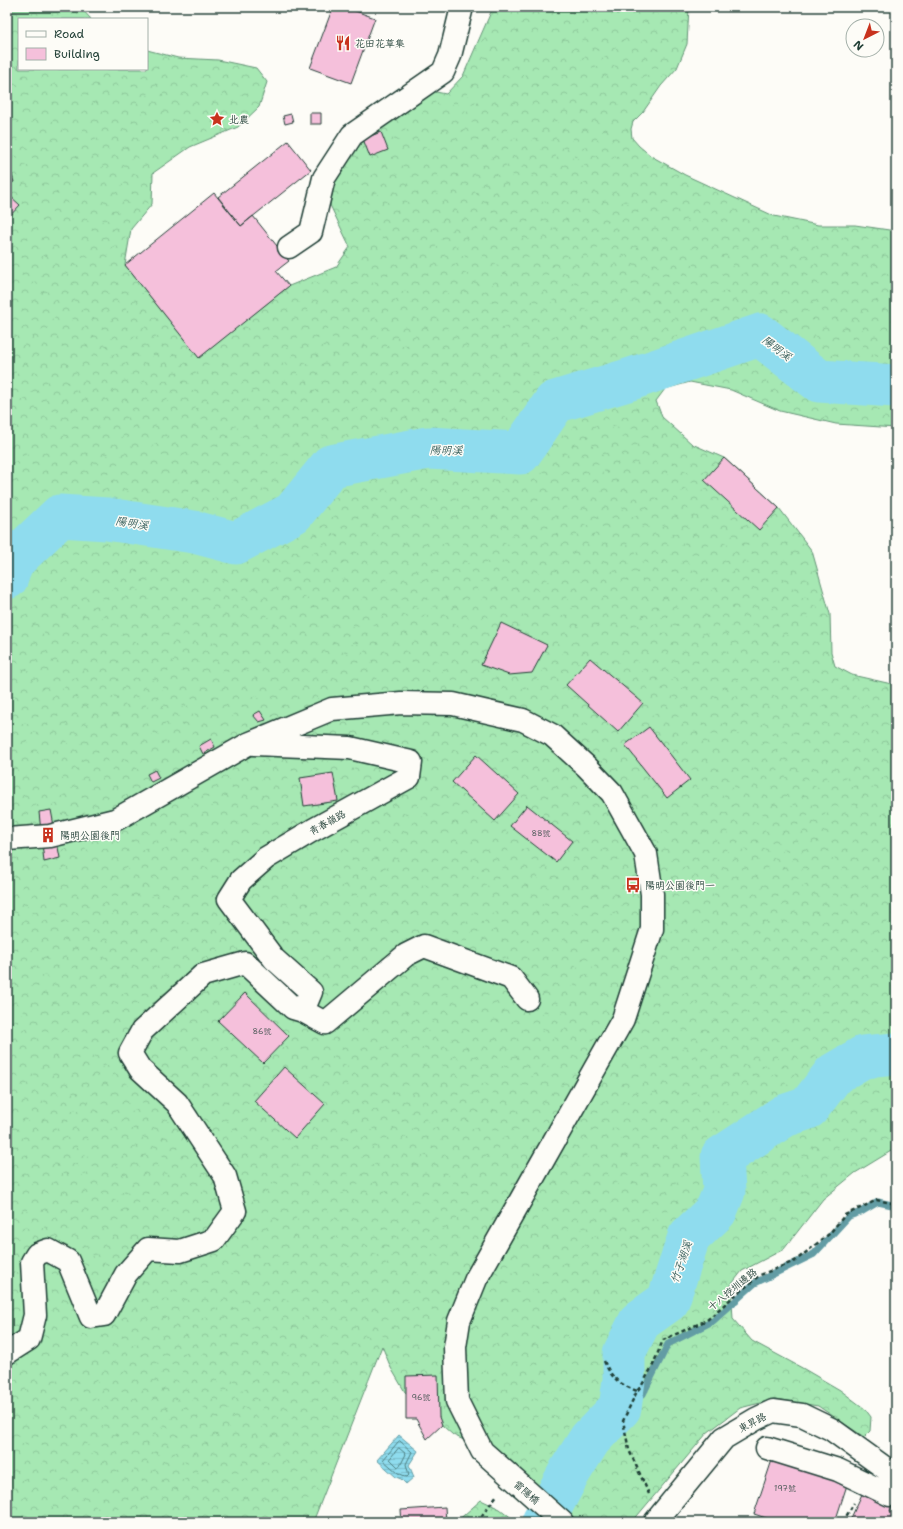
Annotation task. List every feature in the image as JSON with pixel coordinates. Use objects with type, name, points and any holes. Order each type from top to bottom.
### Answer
[{"type":"street","points":[[289,247],[311,232],[324,178],[352,135],[443,72],[450,56],[462,7]]},
{"type":"street","name":"雷隱橋","points":[[7,839],[50,836],[115,820],[248,744],[332,709],[401,703],[453,704],[523,720],[552,735],[587,767],[612,793],[646,854],[652,894],[652,929],[623,1019],[476,1279],[459,1321],[455,1346],[457,1401],[482,1451],[562,1522]]},
{"type":"street","name":"青春嶺路","points":[[248,744],[350,748],[411,762],[409,776],[266,858],[241,880],[229,899],[274,959],[311,992],[303,1010]]},
{"type":"street","points":[[7,1353],[29,1339],[35,1315],[32,1262],[38,1254],[48,1250],[68,1261],[91,1317],[104,1315],[126,1274],[148,1249],[180,1251],[214,1240],[235,1211],[225,1176],[177,1103],[140,1069],[130,1053],[142,1032],[203,975],[245,963],[293,1008],[303,1010],[325,1023],[406,955],[424,946],[511,978],[527,998]]},
{"type":"street","name":"東昇路","points":[[657,1520],[724,1438],[756,1419],[773,1412],[802,1414],[831,1429],[896,1476]]},
{"type":"street","points":[[767,1448],[838,1470],[890,1495],[896,1492]]},
{"type":"path","name":"十八挖圳邊路","points":[[657,1520],[630,1450],[623,1421],[637,1391],[653,1365],[663,1340],[707,1320],[733,1296],[760,1275],[795,1261],[828,1234],[845,1215],[877,1200],[891,1203],[896,1201]]},
{"type":"path","points":[[604,1361],[610,1375],[626,1387],[637,1391]]},
{"type":"path","points":[[477,1522],[510,1477]]},
{"type":"green space","points":[[7,7],[80,7],[90,18],[18,18],[18,70],[148,70],[148,50],[178,58],[218,60],[256,68],[267,82],[259,107],[238,127],[190,147],[153,173],[152,204],[131,229],[125,265],[199,357],[289,286],[336,267],[350,247],[330,205],[335,178],[356,142],[431,91],[446,94],[463,76],[491,12],[496,7],[689,7],[687,44],[677,68],[661,86],[643,112],[633,122],[631,129],[632,138],[639,146],[651,156],[685,175],[774,216],[818,225],[855,225],[896,231],[896,428],[836,424],[780,411],[731,390],[690,382],[665,389],[656,401],[662,417],[692,444],[724,458],[779,508],[812,551],[830,614],[831,652],[835,666],[852,675],[896,685],[896,1148],[855,1173],[823,1199],[784,1249],[742,1271],[731,1285],[733,1319],[752,1341],[840,1390],[865,1409],[871,1417],[870,1431],[864,1437],[818,1406],[776,1399],[740,1408],[707,1433],[632,1522],[581,1522],[566,1513],[490,1452],[453,1435],[405,1392],[391,1368],[382,1346],[313,1522],[7,1522]]},
{"type":"green space","points":[[481,1500],[500,1509],[517,1522],[456,1522]]},
{"type":"water","points":[[399,1435],[418,1451],[409,1465],[414,1477],[406,1484],[377,1460]]},
{"type":"building","name":"花田花草集","points":[[333,7],[344,7],[375,18],[351,83],[310,68]]},
{"type":"building","points":[[310,113],[321,113],[321,124],[310,124]]},
{"type":"building","points":[[291,114],[293,122],[285,124],[283,116]]},
{"type":"building","points":[[381,132],[388,150],[370,157],[363,139]]},
{"type":"building","points":[[288,141],[311,170],[241,226],[218,197]]},
{"type":"building","points":[[7,158],[14,182],[7,183]]},
{"type":"building","points":[[214,193],[241,226],[253,216],[289,261],[276,271],[289,286],[199,358],[125,265]]},
{"type":"building","points":[[9,195],[20,205],[7,219],[7,197]]},
{"type":"building","points":[[724,458],[779,508],[759,530],[704,480]]},
{"type":"building","points":[[501,623],[547,645],[532,673],[509,675],[481,665]]},
{"type":"building","points":[[590,658],[643,703],[618,732],[566,685]]},
{"type":"building","points":[[260,711],[266,720],[259,722],[253,715]]},
{"type":"building","points":[[649,727],[690,780],[667,798],[625,745]]},
{"type":"building","points":[[211,739],[215,747],[203,754],[199,746]]},
{"type":"building","points":[[476,755],[519,794],[495,821],[452,782]]},
{"type":"building","points":[[155,770],[159,778],[151,782],[147,774]]},
{"type":"building","points":[[333,773],[338,801],[304,806],[300,778]]},
{"type":"building","points":[[527,805],[572,841],[556,862],[510,826]]},
{"type":"building","name":"陽明公園後門","points":[[51,810],[60,858],[44,862],[39,812]]},
{"type":"building","points":[[245,993],[289,1036],[263,1063],[218,1021]]},
{"type":"building","points":[[284,1067],[325,1104],[295,1138],[254,1101]]},
{"type":"building","points":[[438,1375],[439,1417],[442,1425],[427,1439],[416,1419],[406,1419],[406,1376]]},
{"type":"building","points":[[772,1460],[847,1485],[835,1522],[778,1522],[754,1514]]},
{"type":"building","points":[[863,1492],[892,1507],[890,1511],[896,1514],[896,1522],[859,1522],[851,1518]]},
{"type":"building","points":[[445,1507],[446,1522],[402,1522],[401,1510]]},
{"type":"waterway","name":"陽明溪","points":[[7,578],[12,562],[60,516],[107,519],[194,532],[236,543],[293,513],[331,466],[428,448],[520,453],[555,402],[631,379],[760,335],[819,381],[896,386]]},
{"type":"waterway","name":"竹子湖溪","points":[[543,1522],[570,1471],[590,1439],[620,1408],[624,1380],[624,1353],[640,1321],[668,1301],[689,1237],[716,1211],[724,1191],[722,1157],[784,1116],[808,1108],[834,1074],[863,1057],[896,1054]]},
{"type":"waterway","points":[[620,1408],[632,1404],[643,1394],[668,1344],[713,1321],[755,1283],[814,1254],[849,1216],[861,1212],[878,1202],[892,1205],[896,1204]]},
{"type":"place","name":"花田花草集","points":[[343,43]]},
{"type":"place","name":"北農","points":[[217,119]]},
{"type":"place","name":"陽明公園後門","points":[[48,835]]},
{"type":"place","name":"陽明公園後門一","points":[[633,885]]}]
